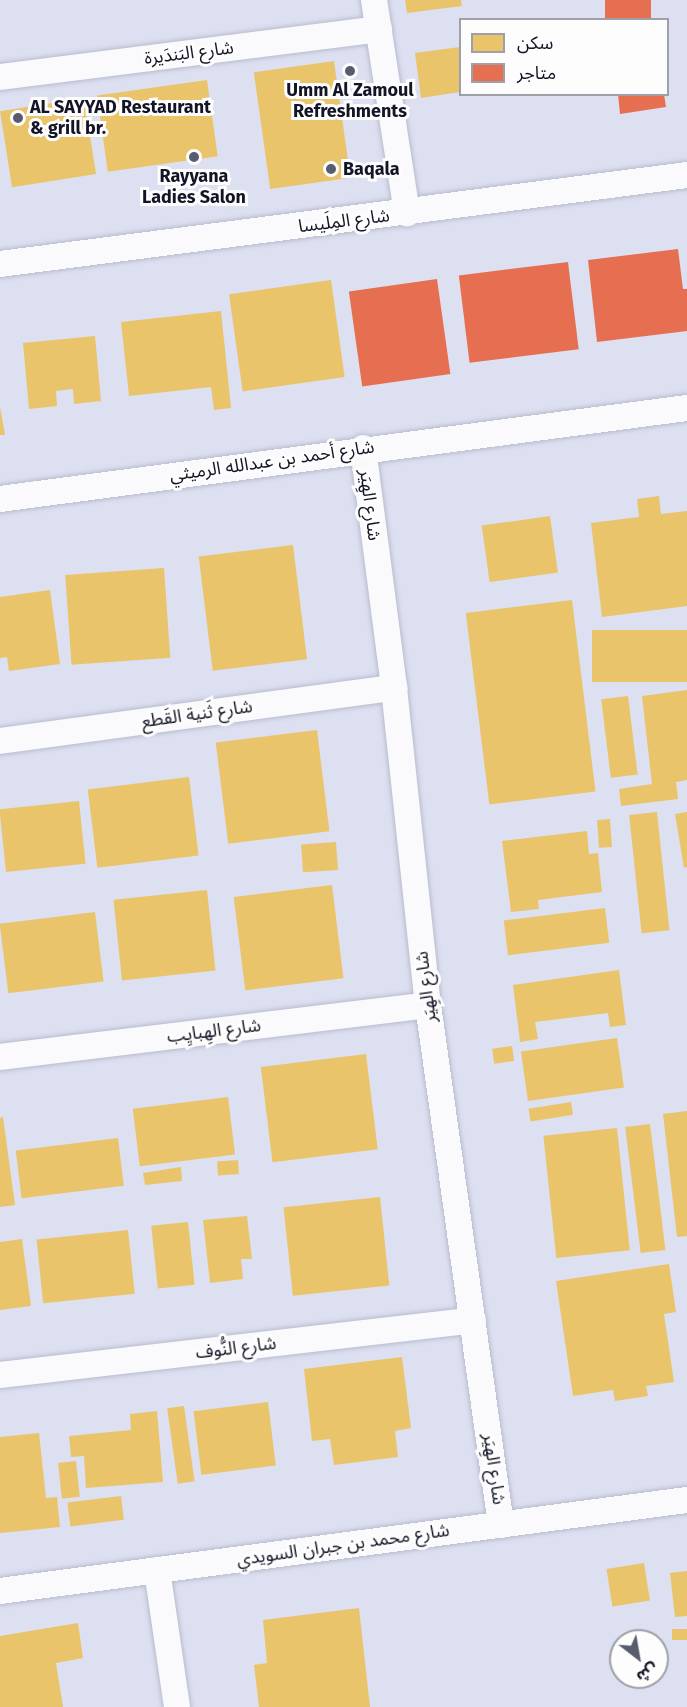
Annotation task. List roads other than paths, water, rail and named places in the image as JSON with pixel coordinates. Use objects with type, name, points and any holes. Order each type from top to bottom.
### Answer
[{"type":"street","points":[[374,0],[407,213]]},
{"type":"street","name":"شارع البَندَيرة","points":[[0,77],[379,29]]},
{"type":"street","name":"شارع المِلَيسا","points":[[0,264],[687,175]]},
{"type":"street","name":"شارع أحمد بن عبدالله الرميثي","points":[[0,499],[363,448],[687,408]]},
{"type":"street","name":"شارع الهِيَر","points":[[363,448],[394,688],[428,1005],[501,1525]]},
{"type":"street","name":"شارع ثَنية القَطع","points":[[0,741],[394,688]]},
{"type":"street","name":"شارع الهِبايِب","points":[[0,1057],[428,1005]]},
{"type":"street","name":"شارع النُّوف","points":[[0,1375],[473,1320]]},
{"type":"street","name":"شارع محمد بن جبران السويدي","points":[[0,1591],[687,1500]]},
{"type":"street","points":[[157,1570],[177,1707]]},
{"type":"place","name":"Umm Al Zamoul Refreshments","points":[[350,71]]},
{"type":"place","name":"AL SAYYAD Restaurant & grill br.","points":[[18,118]]},
{"type":"place","name":"Rayyana Ladies Salon","points":[[194,157]]},
{"type":"place","name":"Baqala","points":[[331,169]]}]
